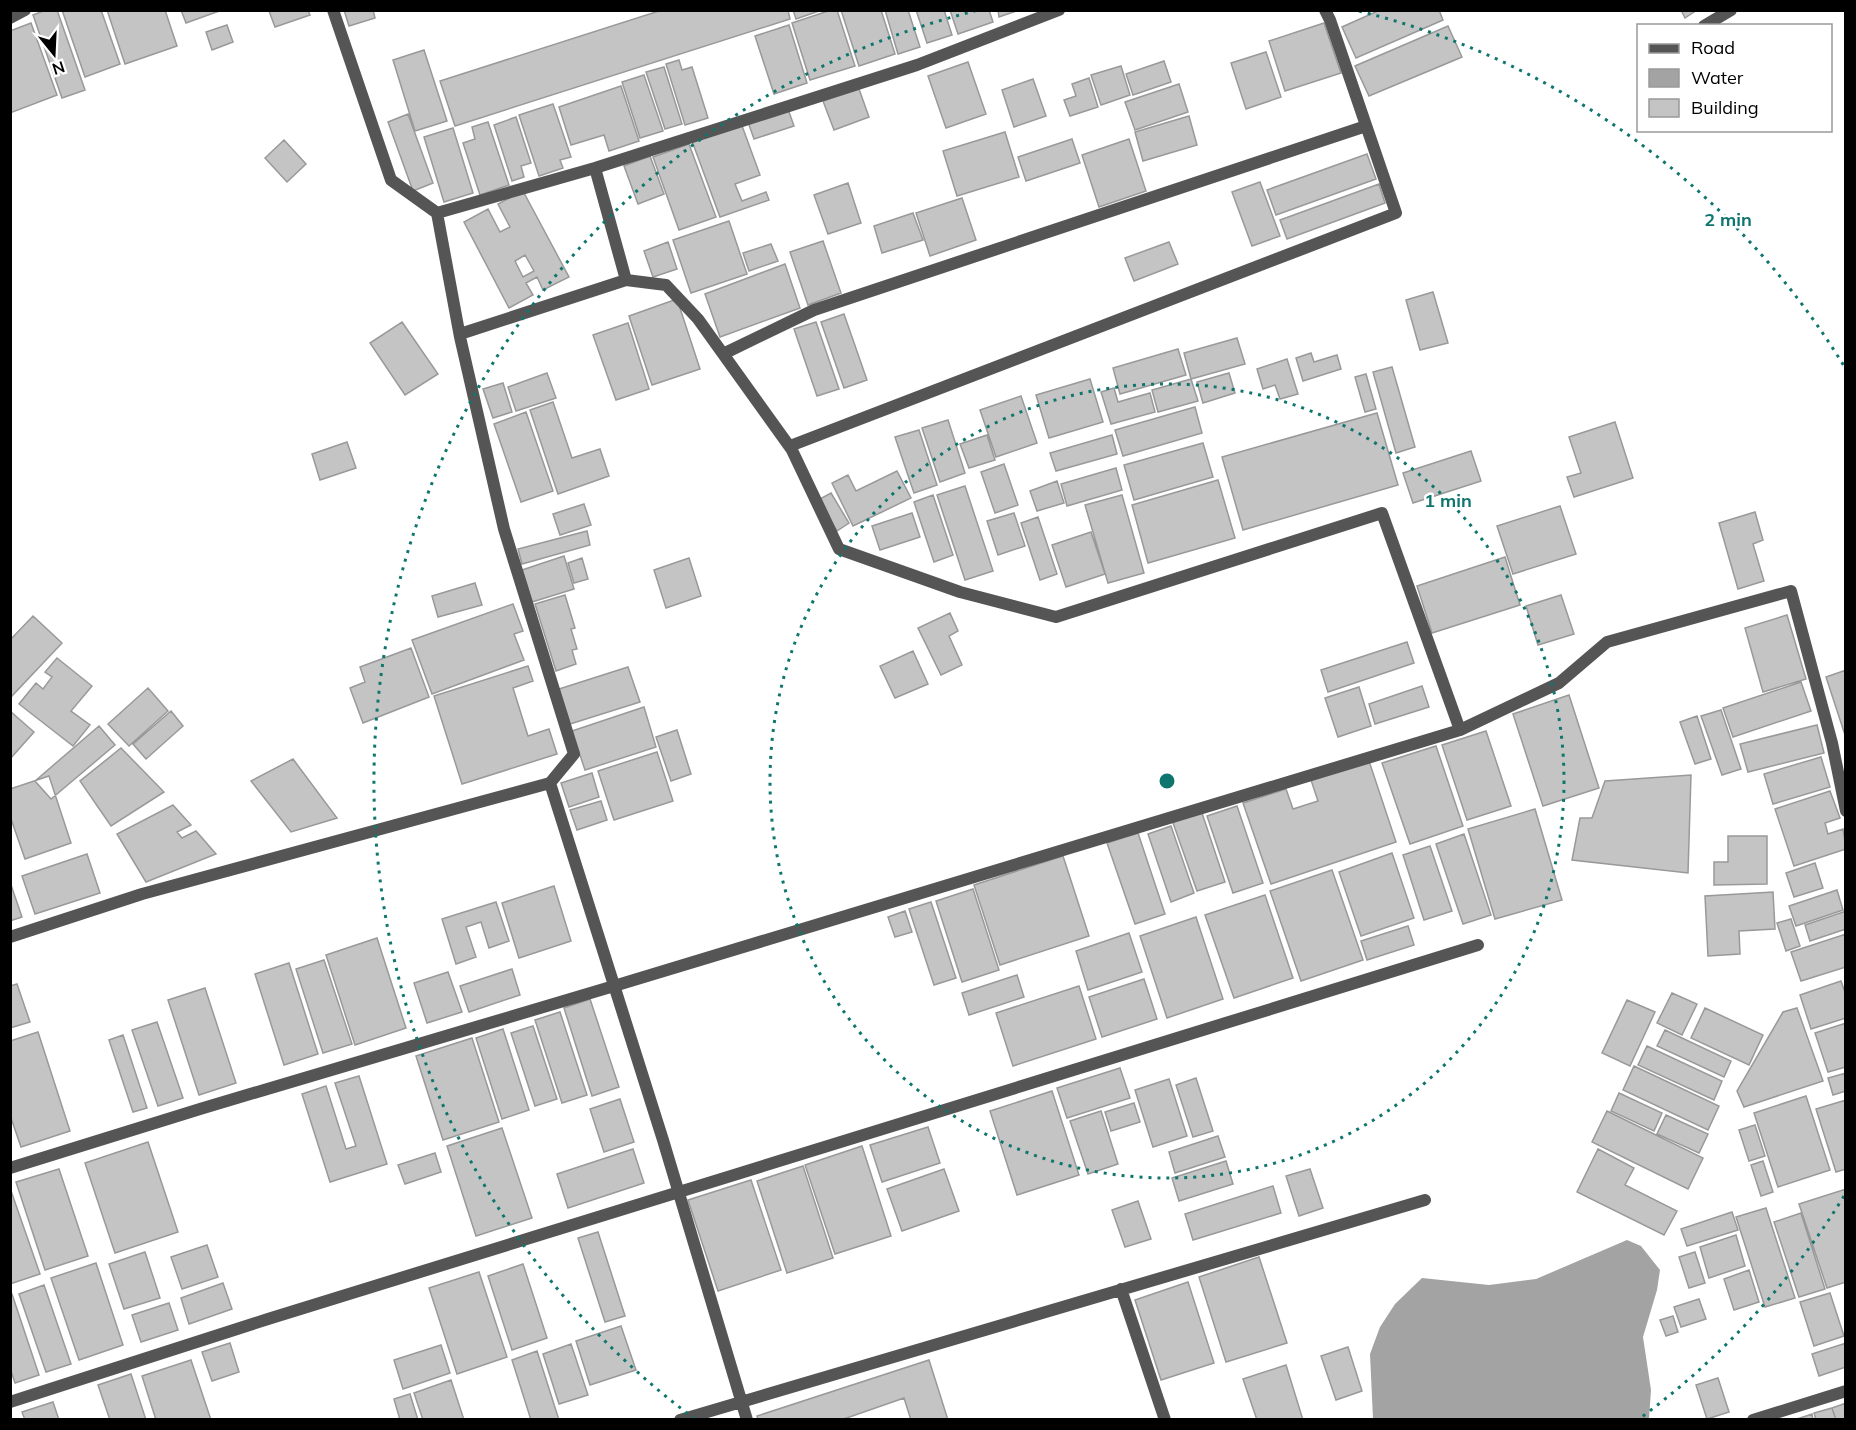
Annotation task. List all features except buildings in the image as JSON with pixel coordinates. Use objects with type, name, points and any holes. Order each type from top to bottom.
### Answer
[{"type":"street","points":[[10,18],[26,10]]},
{"type":"street","points":[[10,937],[142,894],[550,783],[574,754],[504,530],[460,333],[437,213],[391,180],[333,10]]},
{"type":"street","points":[[437,213],[595,168],[917,65],[1059,10]]},
{"type":"street","points":[[792,450],[790,446],[1396,213],[1325,10]]},
{"type":"street","points":[[1707,24],[1731,10]]},
{"type":"street","points":[[723,354],[814,310],[1366,126]]},
{"type":"street","points":[[595,168],[626,280]]},
{"type":"street","points":[[460,333],[626,280],[666,285],[698,319],[792,450],[839,549],[960,592],[1056,617],[1382,513],[1460,730]]},
{"type":"street","points":[[10,1168],[1460,730],[1559,683],[1606,642],[1791,591],[1832,743],[1845,811]]},
{"type":"street","points":[[550,783],[679,1193],[747,1419]]},
{"type":"street","points":[[10,1402],[279,1316],[1478,945]]},
{"type":"street","points":[[680,1419],[1425,1200]]},
{"type":"street","points":[[1121,1289],[1165,1419]]},
{"type":"street","points":[[1753,1419],[1845,1391]]},
{"type":"water","points":[[1627,1240],[1641,1246],[1660,1270],[1657,1290],[1643,1337],[1651,1390],[1649,1419],[1373,1419],[1370,1354],[1380,1327],[1395,1304],[1422,1278],[1489,1285],[1536,1279]]}]
